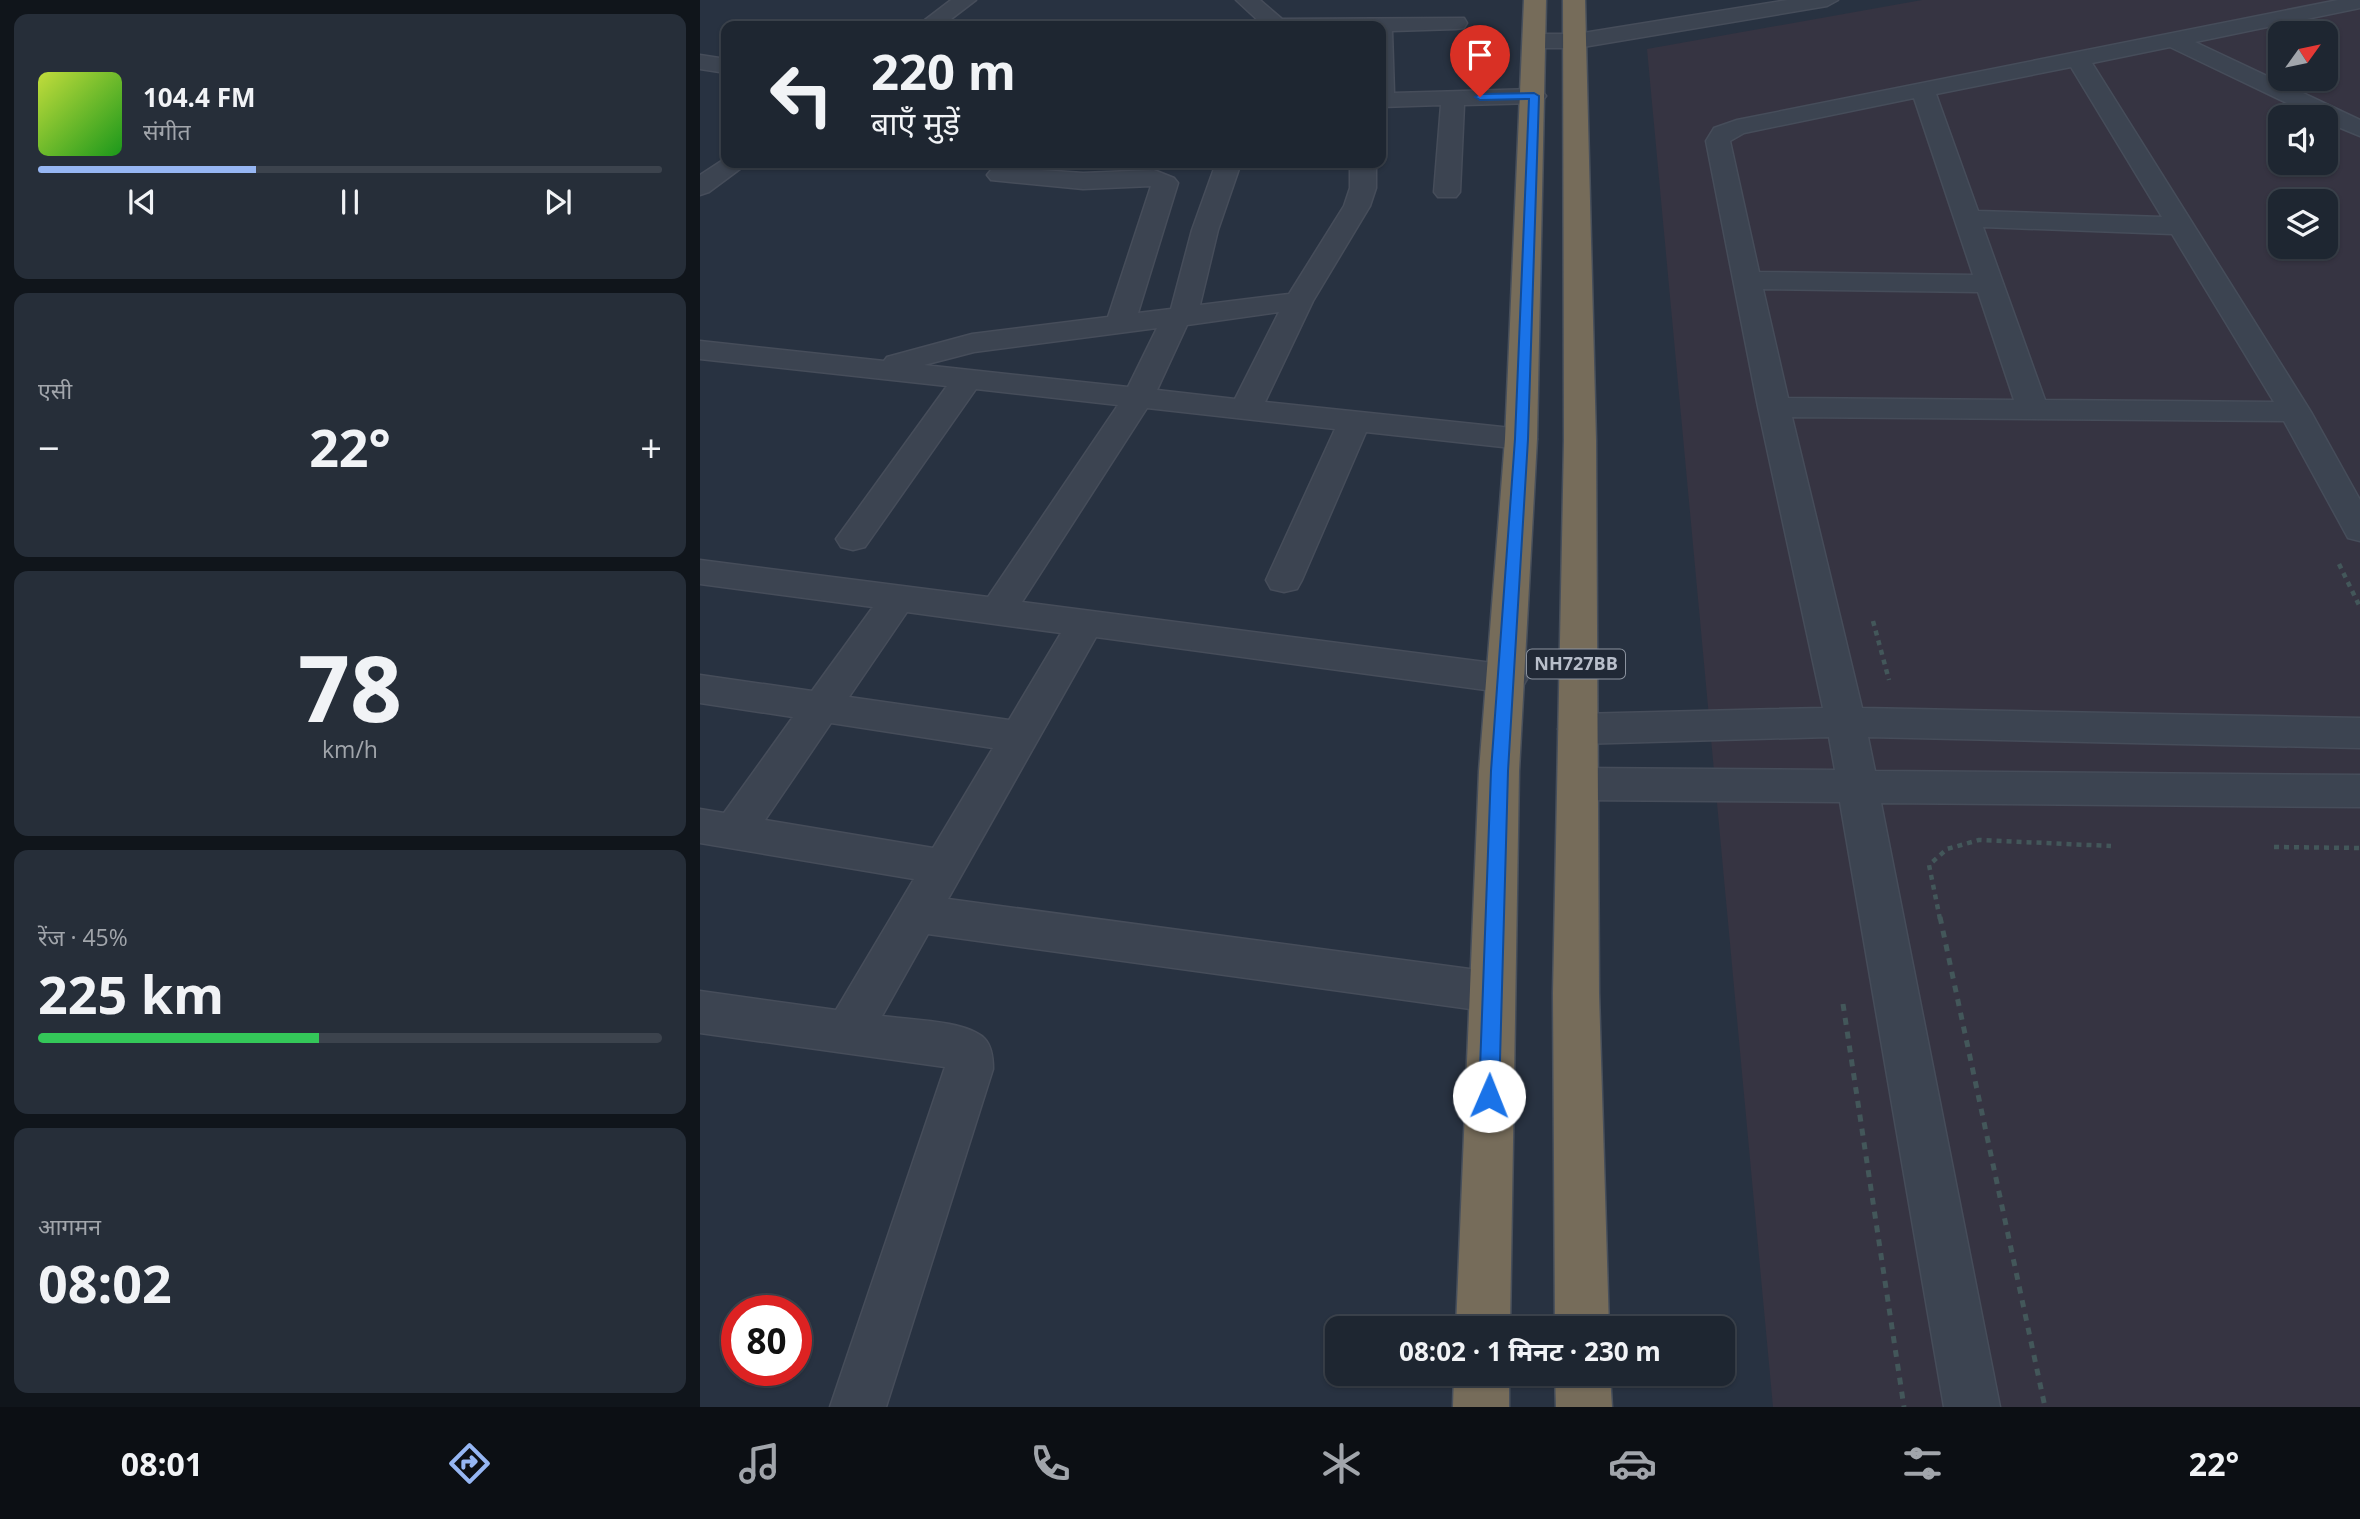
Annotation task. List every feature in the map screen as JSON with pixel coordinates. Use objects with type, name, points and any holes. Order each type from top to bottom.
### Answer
[{"type":"highway","name":"NH727BB","points":[[1483,1316],[1499,771],[1508,679],[1521,439],[1535,0]]},
{"type":"highway","name":"NH727BB","points":[[1574,0],[1577,41],[1580,440],[1576,993],[1582,1316]]},
{"type":"highway","points":[[1481,1407],[1482,1386]]},
{"type":"highway","points":[[1583,1386],[1584,1407]]},
{"type":"street","points":[[935,21],[965,0]]},
{"type":"street","points":[[1247,0],[1271,21]]},
{"type":"street","points":[[1535,41],[1577,41],[1827,0]]},
{"type":"street","points":[[1972,1407],[1846,722],[1774,407],[1718,141],[1723,133],[1737,127],[2078,59],[2169,38],[2360,2]]},
{"type":"street","points":[[1386,24],[1457,23]]},
{"type":"street","points":[[2169,38],[2360,129]]},
{"type":"street","points":[[2078,59],[2295,412],[2360,530]]},
{"type":"street","points":[[700,62],[721,65]]},
{"type":"street","points":[[1923,90],[2032,408]]},
{"type":"street","points":[[1386,100],[1534,96]]},
{"type":"street","points":[[1447,192],[1453,98]]},
{"type":"street","points":[[700,187],[728,168]]},
{"type":"street","points":[[999,609],[1139,396],[1180,318],[1226,168]]},
{"type":"street","points":[[1246,408],[1299,302],[1357,206],[1363,188],[1363,168]]},
{"type":"street","points":[[1000,174],[1083,181],[1154,178],[1165,183],[1120,325]]},
{"type":"street","points":[[1968,219],[2180,226]]},
{"type":"street","points":[[1748,280],[1990,284]]},
{"type":"street","points":[[875,369],[972,344],[1299,302]]},
{"type":"street","points":[[700,350],[1521,439]]},
{"type":"street","points":[[853,539],[968,379]]},
{"type":"street","points":[[1774,407],[2295,412]]},
{"type":"street","points":[[1284,580],[1355,420]]},
{"type":"street","points":[[706,581],[899,597],[999,609],[1508,679]]},
{"type":"street","points":[[717,829],[822,707],[899,597]]},
{"type":"street","points":[[848,1032],[1086,622]]},
{"type":"street","points":[[700,689],[1020,737]]},
{"type":"street","points":[[1578,729],[1846,722],[2360,733]]},
{"type":"street","points":[[1578,784],[2360,791]]},
{"type":"street","points":[[717,829],[944,867]]},
{"type":"street","points":[[918,914],[1492,992]]},
{"type":"street","points":[[700,1012],[959,1048],[968,1055],[969,1069],[858,1407]]},
{"type":"path","points":[[1872,615],[1892,692]]},
{"type":"path","points":[[2045,1407],[1929,865],[1947,849],[1979,840],[2111,846]]},
{"type":"path","points":[[2274,847],[2360,848]]},
{"type":"path","points":[[1842,1000],[1904,1407]]},
{"type":"shaded area","points":[[1922,0],[2360,0],[2360,1407],[1773,1407],[1647,49]]},
{"type":"route","points":[[1480,97],[1534,96],[1521,439],[1508,679],[1499,771],[1489,1096]]}]
